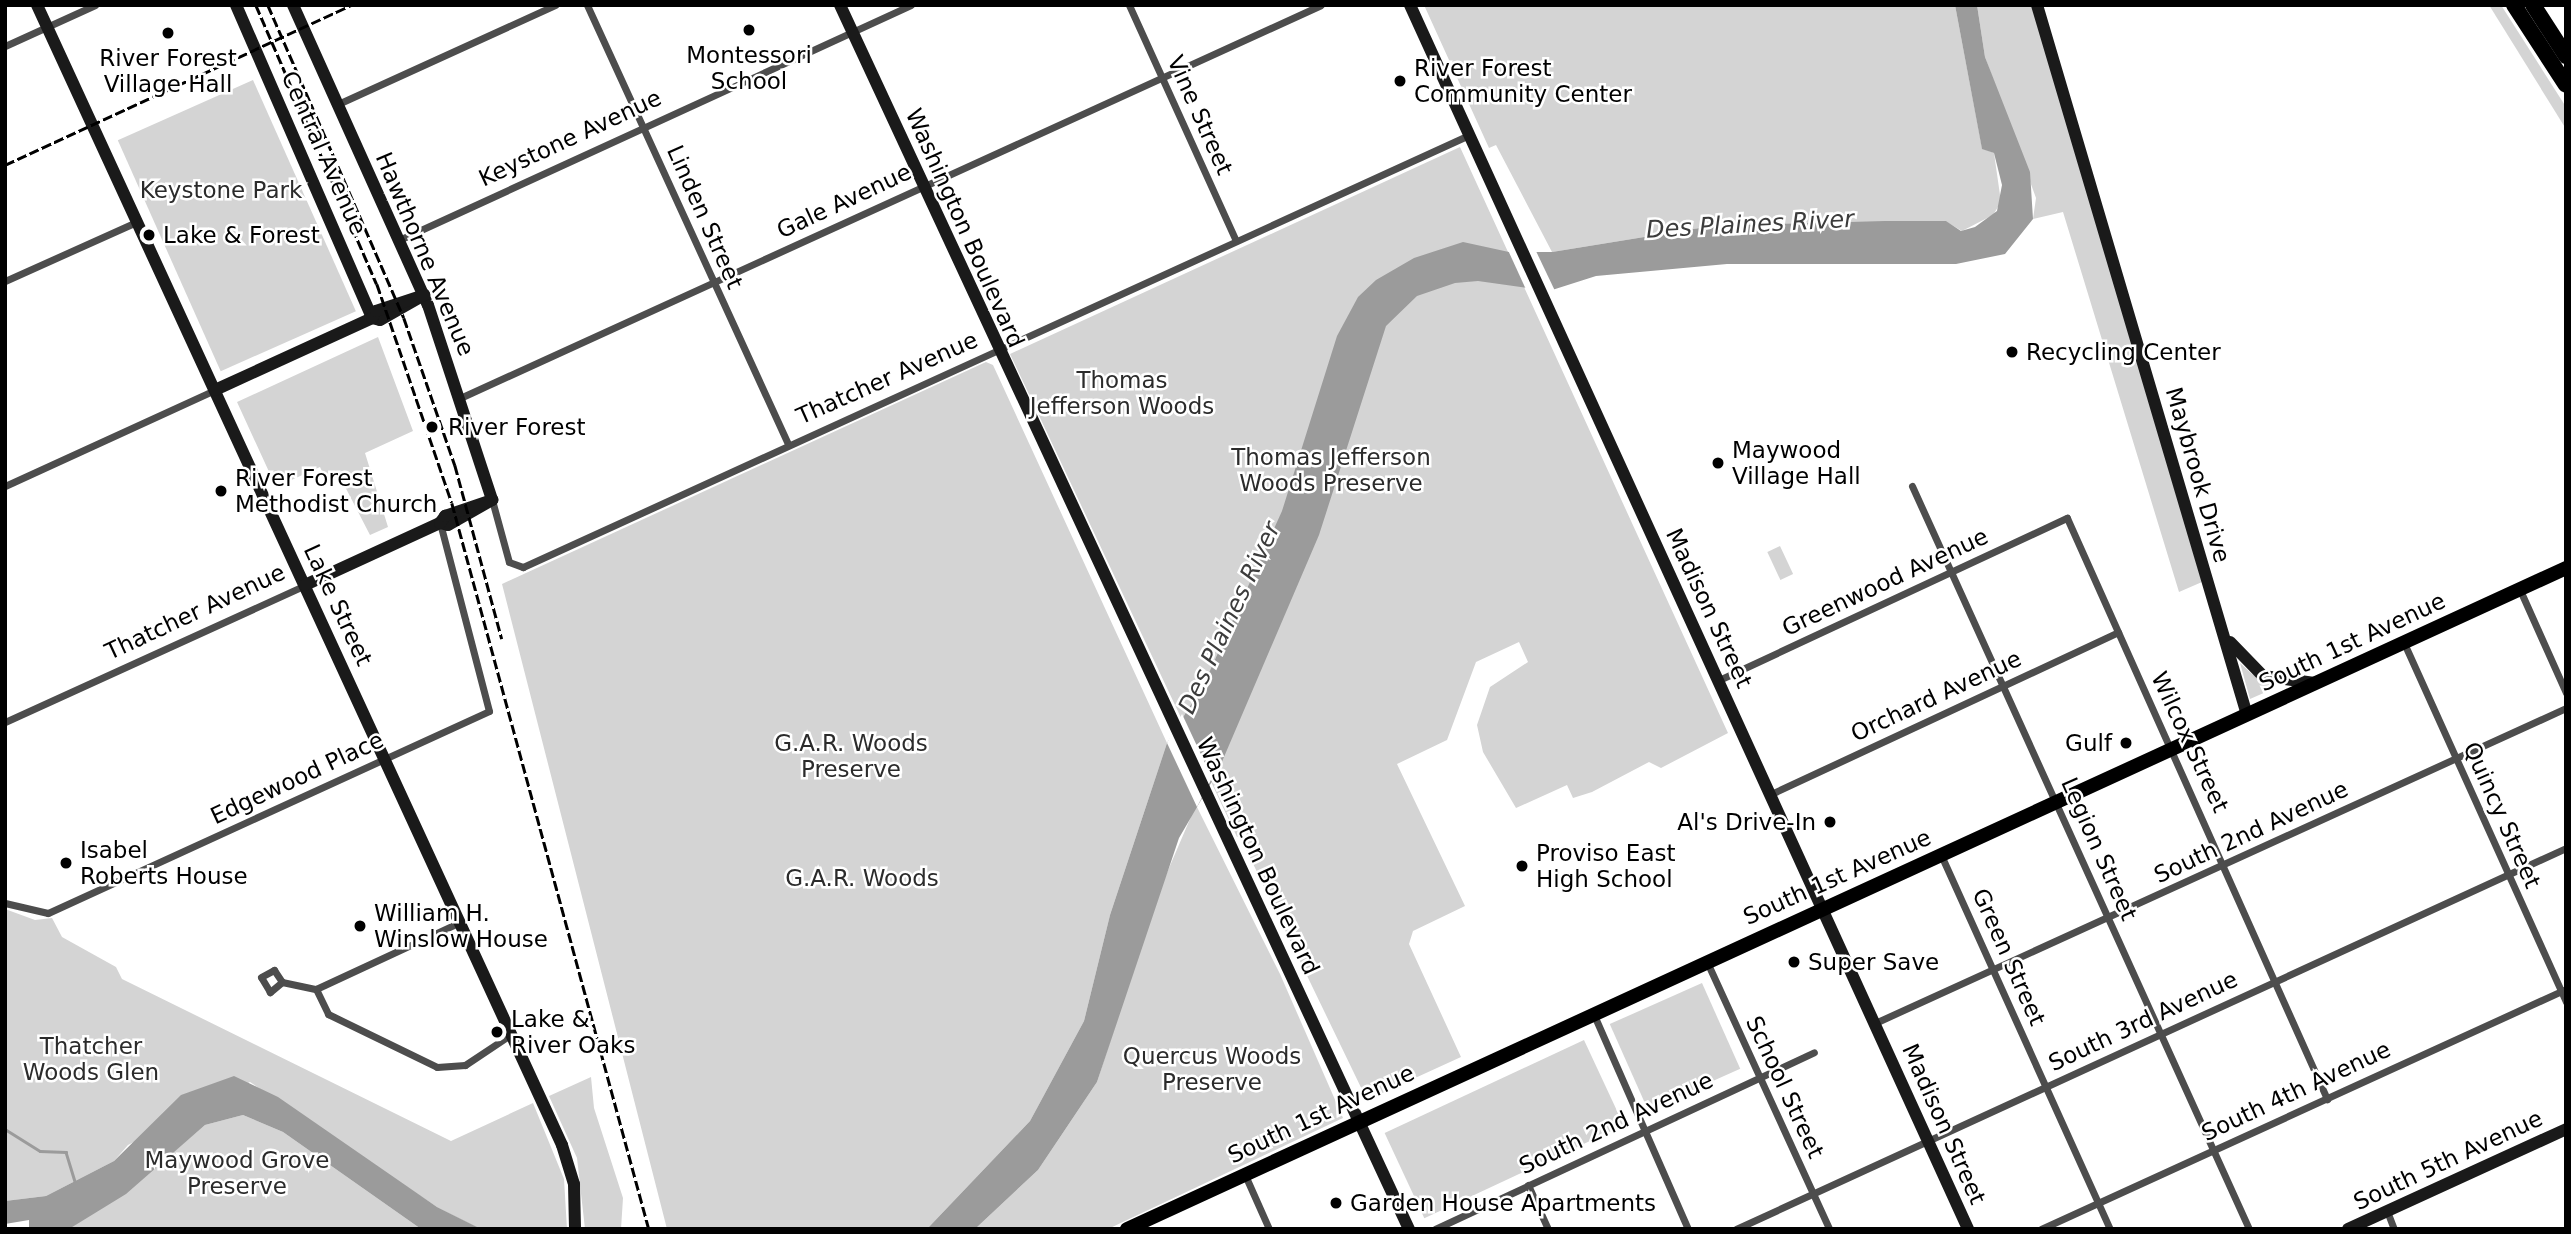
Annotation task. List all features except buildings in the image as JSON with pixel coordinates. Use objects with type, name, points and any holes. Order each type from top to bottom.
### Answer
[{"type":"highway","points":[[2514,5],[2566,85]]},
{"type":"highway","points":[[2533,5],[2566,56]]},
{"type":"main road","name":"South 1st Avenue","points":[[1128,1228],[2566,568]]},
{"type":"street","name":"Lake Street","points":[[37,5],[569,1163],[575,1229]]},
{"type":"street","points":[[5,46],[95,5]]},
{"type":"street","name":"Central Avenue","points":[[236,5],[372,318]]},
{"type":"street","name":"Hawthorne Avenue","points":[[293,5],[424,295],[513,565]]},
{"type":"street","points":[[338,104],[555,5]]},
{"type":"street","name":"Linden Street","points":[[587,5],[788,445]]},
{"type":"street","name":"Washington Boulevard","points":[[839,5],[997,351],[1409,1229]]},
{"type":"street","name":"Keystone Avenue","points":[[398,240],[911,5]]},
{"type":"street","name":"Vine Street","points":[[1129,5],[1236,241]]},
{"type":"street","name":"Gale Avenue","points":[[460,398],[1321,5]]},
{"type":"street","name":"Madison Street","points":[[1410,5],[1968,1229]]},
{"type":"street","name":"Maybrook Drive","points":[[2037,5],[2247,715]]},
{"type":"street","name":"Thatcher Avenue","points":[[513,565],[523,567],[1469,135]]},
{"type":"street","points":[[5,282],[136,222]]},
{"type":"street","points":[[5,486],[372,318],[411,295],[424,295]]},
{"type":"street","name":"Legion Street","points":[[1912,486],[2249,1229]]},
{"type":"street","name":"Thatcher Avenue","points":[[5,722],[440,523],[448,525],[492,500]]},
{"type":"street","name":"Greenwood Avenue","points":[[1719,680],[2067,518]]},
{"type":"street","name":"Wilcox Street","points":[[2067,518],[2225,865],[2326,1099]]},
{"type":"street","name":"Edgewood Place","points":[[5,903],[48,913],[489,711],[440,523]]},
{"type":"street","points":[[2519,589],[2566,693]]},
{"type":"street","points":[[2218,620],[2238,656],[2263,676],[2318,683]]},
{"type":"street","name":"Orchard Avenue","points":[[1771,794],[2118,632]]},
{"type":"street","name":"Quincy Street","points":[[2404,643],[2563,990],[2566,1002]]},
{"type":"street","name":"South 2nd Avenue","points":[[1875,1023],[2566,708]]},
{"type":"street","name":"South 3rd Avenue","points":[[1736,1229],[2566,848]]},
{"type":"street","name":"Green Street","points":[[1941,855],[2110,1229]]},
{"type":"street","points":[[282,982],[316,989],[458,923]]},
{"type":"street","name":"School Street","points":[[1707,962],[1829,1229]]},
{"type":"street","points":[[316,989],[328,1014],[437,1067],[465,1065],[510,1035]]},
{"type":"street","name":"South 4th Avenue","points":[[2042,1229],[2563,990]]},
{"type":"street","points":[[1593,1014],[1688,1229]]},
{"type":"street","name":"South 2nd Avenue","points":[[1435,1229],[1814,1052]]},
{"type":"street","name":"South 5th Avenue","points":[[2348,1229],[2566,1129]]},
{"type":"street","points":[[1244,1174],[1269,1229]]},
{"type":"street","points":[[1528,1185],[1548,1229]]},
{"type":"street","points":[[2387,1211],[2395,1229]]},
{"type":"green space","points":[[1424,5],[1955,5],[1982,148],[1994,153],[2001,202],[1993,215],[1962,231],[1945,221],[1712,226],[1552,252],[1496,145],[1489,148]]},
{"type":"green space","points":[[1977,5],[2032,5],[2202,582],[2179,592],[2063,212],[2033,219],[2036,198],[1985,57]]},
{"type":"green space","points":[[2489,5],[2501,5],[2566,107],[2566,129]]},
{"type":"green space","name":"Keystone Park","points":[[253,80],[356,311],[221,371],[118,140]]},
{"type":"green space","name":"Thomas Jefferson Woods Preserve","points":[[1460,147],[1728,733],[1661,768],[1649,762],[1592,792],[1573,798],[1567,785],[1516,808],[1483,752],[1477,725],[1490,687],[1528,662],[1519,642],[1476,662],[1447,740],[1397,764],[1465,906],[1413,931],[1409,944],[1461,1057],[1367,1100],[1243,843],[1247,833],[1237,837],[1010,354]]},
{"type":"green space","points":[[378,337],[413,431],[365,453],[388,527],[370,535],[339,475],[326,480],[320,467],[276,487],[237,402]]},
{"type":"green space","name":"G.A.R. Woods","points":[[986,362],[993,365],[1167,743],[1110,915],[1084,1021],[1030,1121],[927,1229],[667,1229],[502,584]]},
{"type":"green space","points":[[1780,546],[1793,574],[1780,580],[1767,552]]},
{"type":"green space","points":[[2240,663],[2252,674],[2275,688],[2250,699]]},
{"type":"green space","name":"Quercus Woods Preserve","points":[[1196,805],[1280,974],[1343,1118],[1108,1229],[975,1229],[1038,1170],[1097,1082],[1157,896]]},
{"type":"green space","name":"Thatcher Woods Glen","points":[[5,909],[35,920],[52,918],[62,937],[116,967],[122,979],[451,1141],[533,1103],[564,1179],[567,1229],[480,1229],[437,1207],[250,1082],[128,1145],[114,1161],[46,1196],[5,1201]]},
{"type":"green space","points":[[1702,983],[1740,1069],[1648,1110],[1610,1024]]},
{"type":"green space","points":[[1584,1040],[1624,1125],[1424,1218],[1385,1133]]},
{"type":"green space","points":[[591,1077],[594,1108],[623,1198],[621,1229],[585,1229],[577,1158],[549,1096]]},
{"type":"green space","name":"Maywood Grove Preserve","points":[[243,1115],[283,1132],[421,1229],[69,1229],[144,1177],[205,1125]]},
{"type":"water","name":"Des Plaines River","points":[[1955,5],[1977,5],[1985,57],[2030,172],[2033,219],[2005,254],[1956,264],[1727,264],[1596,276],[1549,291],[1478,281],[1455,283],[1417,296],[1386,326],[1319,535],[1218,771],[1179,838],[1097,1082],[1038,1170],[975,1229],[927,1229],[1030,1121],[1084,1021],[1110,915],[1167,743],[1204,684],[1282,511],[1337,336],[1358,297],[1376,280],[1414,258],[1463,242],[1509,252],[1552,252],[1712,226],[1946,221],[1961,231],[1975,227],[1997,211],[2002,185],[1994,153],[1982,149]]},
{"type":"water","points":[[234,1076],[278,1097],[437,1207],[481,1229],[421,1229],[283,1132],[243,1115],[205,1125],[126,1194],[69,1229],[29,1229],[29,1220],[5,1224],[5,1201],[46,1196],[114,1161],[181,1095]]},
{"type":"pier","points":[[1507,248],[1535,249],[1556,293],[1529,296]]},
{"type":"pier","points":[[1182,714],[1212,778],[1197,807],[1167,743]]},
{"type":"waterway","points":[[5,1129],[40,1151],[66,1152],[75,1181]]},
{"type":"railway","points":[[256,5],[377,284],[452,503],[649,1229]]},
{"type":"railway","points":[[268,5],[404,318],[455,465],[502,639]]},
{"type":"railway","points":[[5,165],[352,5]]},
{"type":"place","name":"Montessori School","points":[[749,30]]},
{"type":"place","name":"River Forest Village Hall","points":[[168,33]]},
{"type":"place","name":"River Forest Community Center","points":[[1400,81]]},
{"type":"place","name":"Lake & Forest","points":[[149,235]]},
{"type":"place","name":"Recycling Center","points":[[2012,352]]},
{"type":"place","name":"River Forest","points":[[432,427]]},
{"type":"place","name":"Maywood Village Hall","points":[[1718,463]]},
{"type":"place","name":"River Forest Methodist Church","points":[[221,491]]},
{"type":"place","name":"Gulf","points":[[2126,743]]},
{"type":"place","name":"Al's Drive-In","points":[[1830,822]]},
{"type":"place","name":"Isabel Roberts House","points":[[66,863]]},
{"type":"place","name":"Proviso East High School","points":[[1522,866]]},
{"type":"place","name":"William H. Winslow House","points":[[360,926]]},
{"type":"place","name":"Super Save","points":[[1794,962]]},
{"type":"place","name":"Lake & River Oaks","points":[[497,1032]]},
{"type":"place","name":"Garden House Apartments","points":[[1336,1203]]},
{"type":"park label","name":"Thomas Jefferson Woods","points":[[1122,393]]},
{"type":"park label","name":"G.A.R. Woods Preserve","points":[[851,756]]}]
